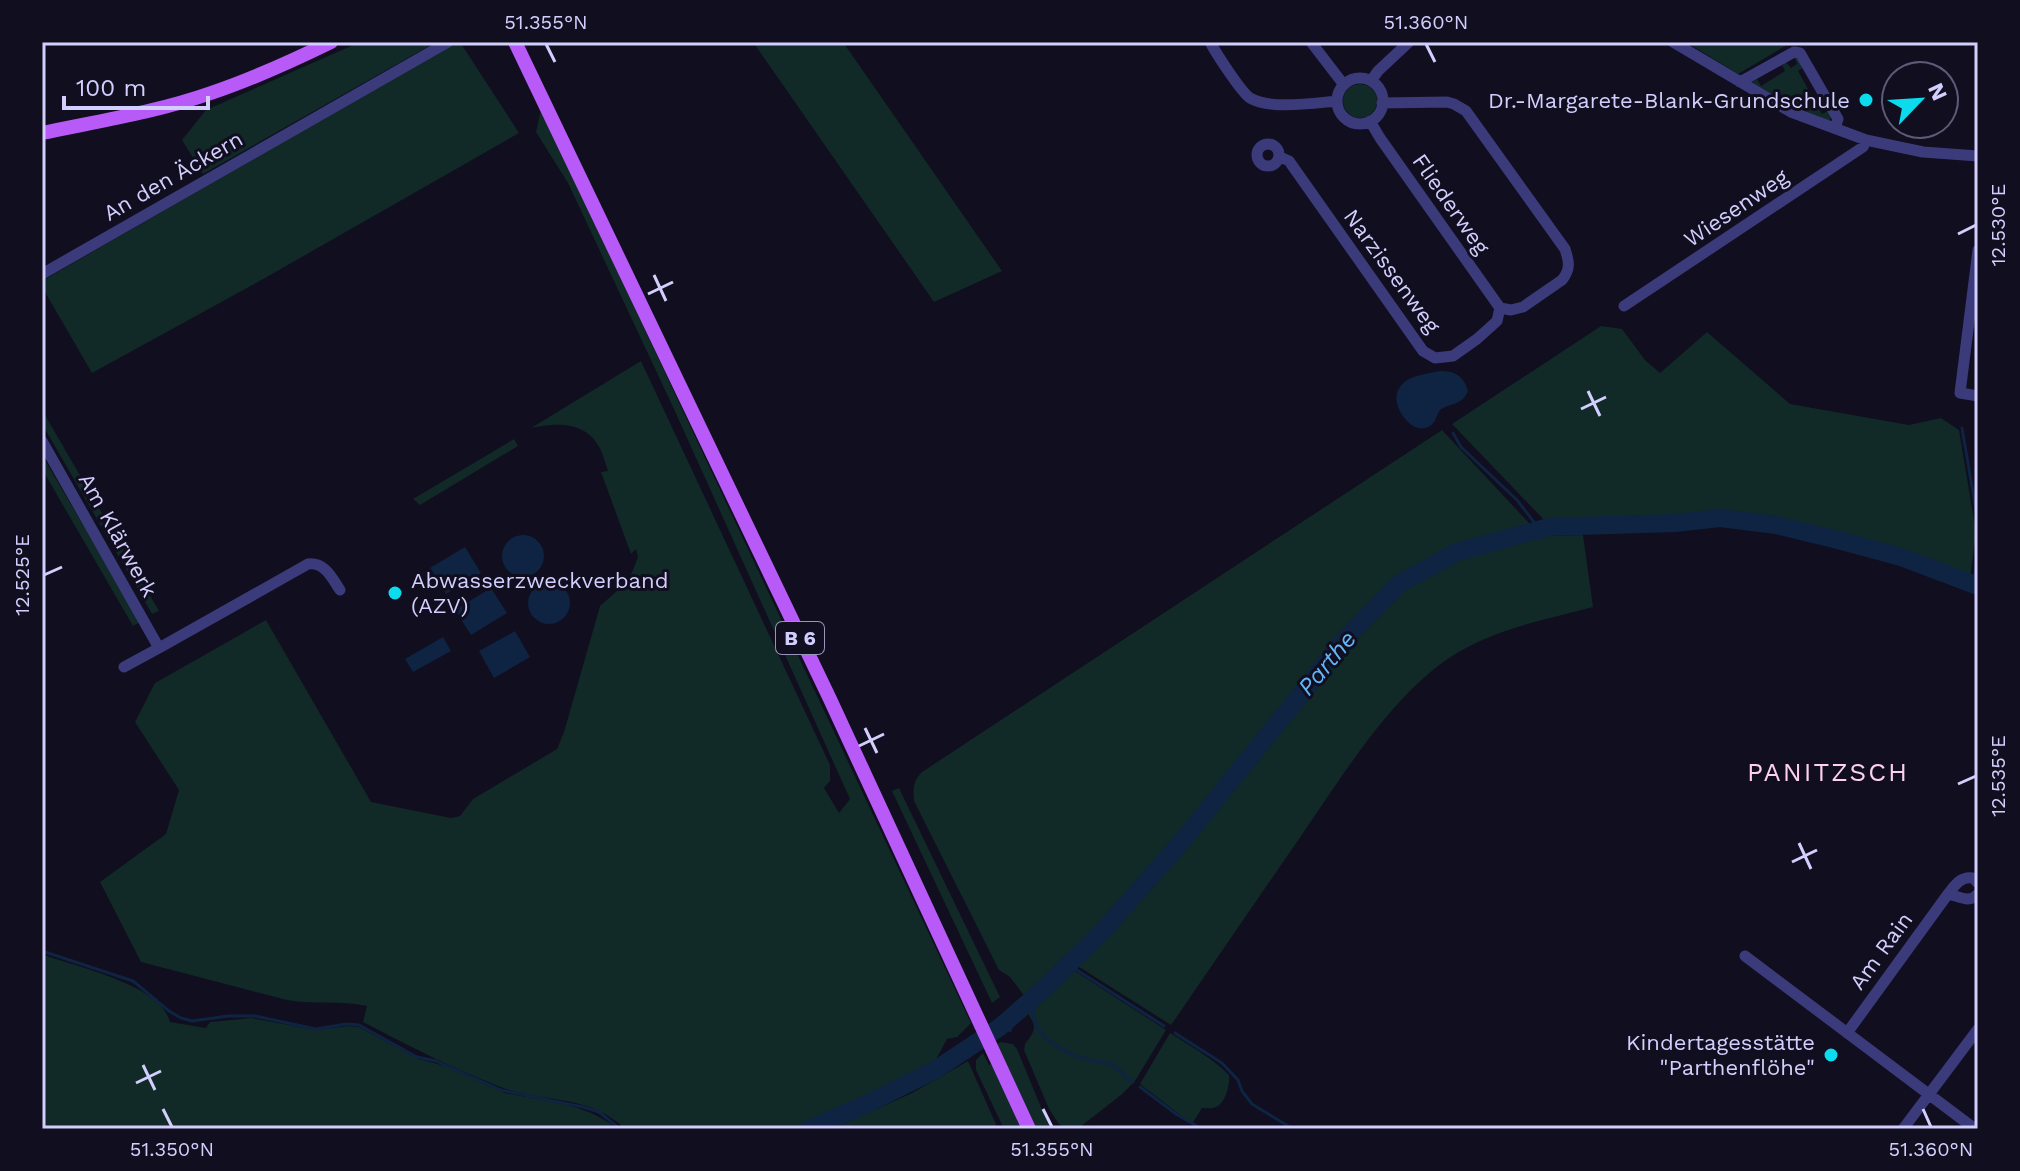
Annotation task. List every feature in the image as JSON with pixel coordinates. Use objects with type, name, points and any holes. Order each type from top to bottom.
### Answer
[{"type":"main road","points":[[42,133],[156,109],[209,94],[256,77],[331,42]]},
{"type":"main road","name":"B 6","points":[[515,42],[829,697],[1029,1129]]},
{"type":"street","name":"An den Äckern","points":[[42,274],[448,42]]},
{"type":"street","points":[[1210,42],[1248,97],[1264,103],[1284,104],[1337,101]]},
{"type":"street","points":[[1311,42],[1344,85]]},
{"type":"street","points":[[1371,81],[1409,42]]},
{"type":"street","points":[[1673,42],[1791,112],[1866,140],[1923,152],[1978,156]]},
{"type":"street","points":[[1740,82],[1794,52],[1800,53],[1838,119],[1835,128]]},
{"type":"street","points":[[1354,79],[1371,81],[1380,90],[1382,103],[1379,114],[1370,121],[1357,123],[1348,120],[1339,110],[1337,101],[1344,85],[1354,79]]},
{"type":"street","points":[[1382,103],[1447,102],[1466,111],[1565,249],[1569,268],[1562,280],[1523,307],[1511,310],[1500,308]]},
{"type":"street","name":"Fliederweg","points":[[1370,121],[1500,308]]},
{"type":"street","name":"Wiesenweg","points":[[1624,306],[1863,147],[1866,140]]},
{"type":"street","name":"Narzissenweg","points":[[1280,157],[1289,161],[1423,351],[1435,358],[1453,356],[1497,321],[1500,308]]},
{"type":"street","points":[[1978,250],[1960,393],[1978,396]]},
{"type":"street","name":"Am Klärwerk","points":[[42,441],[159,648]]},
{"type":"street","points":[[124,667],[308,564],[315,563],[327,570],[340,590]]},
{"type":"street","points":[[1978,883],[1973,878],[1964,878],[1948,894],[1968,900],[1978,894]]},
{"type":"street","name":"Am Rain","points":[[1847,1033],[1948,894]]},
{"type":"street","points":[[1745,956],[1975,1129]]},
{"type":"street","points":[[1903,1129],[1978,1029]]},
{"type":"green space","points":[[360,42],[436,42],[203,174],[182,140],[206,110]]},
{"type":"green space","points":[[460,42],[519,133],[92,373],[42,287],[42,281]]},
{"type":"green space","points":[[753,42],[843,42],[1002,271],[934,302]]},
{"type":"green space","points":[[1686,42],[1785,42],[1787,45],[1738,74]]},
{"type":"green space","points":[[1794,57],[1804,67],[1798,71],[1822,114],[1828,111],[1831,114],[1830,121],[1794,108],[1752,82],[1757,79],[1761,86],[1785,71],[1782,65],[1786,62],[1791,68],[1797,64]]},
{"type":"green space","points":[[1360,84],[1372,89],[1377,101],[1372,113],[1360,118],[1348,113],[1343,101],[1348,89]]},
{"type":"green space","points":[[541,109],[971,1023],[957,1037],[947,1039],[933,1065],[879,1095],[801,1129],[625,1129],[611,1118],[580,1104],[515,1092],[430,1056],[363,1022],[367,1006],[287,1000],[141,962],[100,882],[166,834],[179,790],[135,722],[155,683],[266,620],[371,802],[451,818],[460,816],[473,799],[557,749],[600,606],[626,583],[638,557],[636,549],[631,554],[601,472],[608,471],[604,458],[592,437],[568,426],[531,428],[641,361],[830,765],[830,781],[824,788],[839,813],[850,799],[568,183],[536,132]]},
{"type":"green space","points":[[1601,326],[1622,329],[1645,360],[1660,373],[1707,332],[1790,404],[1909,425],[1941,418],[1959,430],[1976,532],[1970,579],[1892,549],[1782,522],[1719,514],[1546,522],[1452,424]]},
{"type":"green space","points":[[42,410],[159,611],[152,614],[42,424]]},
{"type":"green space","points":[[1442,430],[1530,524],[1463,546],[1432,560],[1389,586],[1347,629],[1190,825],[1026,998],[1010,977],[999,970],[914,801],[914,785],[919,775]]},
{"type":"green space","points":[[514,439],[518,446],[420,505],[413,499]]},
{"type":"green space","points":[[42,455],[140,622],[133,626],[42,469]]},
{"type":"green space","points":[[1583,535],[1593,607],[1481,640],[1441,664],[1417,684],[1373,733],[1171,1025],[1076,965],[1114,926],[1364,626],[1401,588],[1464,556],[1513,540]]},
{"type":"green space","points":[[899,788],[1000,997],[992,1003],[892,791]]},
{"type":"green space","points":[[42,954],[134,987],[151,997],[170,1022],[206,1028],[210,1022],[252,1018],[316,1030],[359,1027],[419,1059],[449,1067],[505,1093],[579,1108],[617,1129],[42,1129]]},
{"type":"green space","points":[[1072,969],[1166,1030],[1135,1081],[1121,1095],[1080,1127],[1065,1128],[1049,1109],[1024,1050],[1034,1028],[1027,1012]]},
{"type":"green space","points":[[1170,1033],[1229,1075],[1222,1102],[1214,1108],[1202,1108],[1192,1124],[1140,1084]]},
{"type":"green space","points":[[997,1044],[1013,1044],[1017,1049],[1045,1117],[1055,1129],[1036,1129]]},
{"type":"green space","points":[[983,1053],[1022,1129],[1004,1129],[976,1070],[976,1060]]},
{"type":"green space","points":[[968,1061],[998,1129],[832,1129],[912,1093]]},
{"type":"water","points":[[1440,371],[1454,373],[1461,378],[1468,391],[1466,396],[1440,410],[1427,428],[1412,425],[1405,419],[1397,403],[1400,387],[1413,377]]},
{"type":"water","points":[[523,535],[538,541],[544,556],[538,571],[523,577],[508,571],[502,556],[508,541]]},
{"type":"water","points":[[465,547],[481,573],[446,594],[430,568]]},
{"type":"water","points":[[549,582],[564,588],[570,603],[564,618],[549,624],[534,618],[528,603],[534,588]]},
{"type":"water","points":[[491,588],[507,613],[471,635],[455,610]]},
{"type":"water","points":[[515,631],[530,657],[494,678],[479,651]]},
{"type":"water","points":[[443,637],[451,651],[413,672],[405,659]]},
{"type":"waterway","points":[[1962,428],[1978,522]]},
{"type":"waterway","points":[[1453,433],[1461,447],[1517,500],[1540,530]]},
{"type":"waterway","name":"Parthe","points":[[809,1129],[935,1070],[1000,1027],[1047,986],[1101,933],[1184,839],[1347,637],[1399,584],[1457,552],[1549,527],[1675,523],[1720,518],[1776,525],[1838,540],[1901,557],[1978,586]]},
{"type":"waterway","points":[[1974,584],[1978,550]]},
{"type":"waterway","points":[[42,951],[133,981],[181,1018],[192,1021],[255,1016],[316,1029],[359,1025],[417,1057],[436,1061],[501,1090],[599,1112],[620,1129]]},
{"type":"waterway","points":[[1069,965],[1164,1026]]},
{"type":"waterway","points":[[1038,994],[1034,1019],[1048,1040],[1080,1057],[1111,1064],[1133,1082]]},
{"type":"waterway","points":[[1010,1031],[1016,1013]]},
{"type":"waterway","points":[[1175,1033],[1222,1063],[1238,1080],[1252,1104],[1293,1129]]},
{"type":"waterway","points":[[1140,1087],[1202,1129]]},
{"type":"place","name":"Dr.-Margarete-Blank-Grundschule","points":[[1866,100]]},
{"type":"place","name":"Abwasserzweckverband (AZV)","points":[[395,593]]},
{"type":"place","name":"Kindertagesstätte \"Parthenflöhe\"","points":[[1831,1055]]},
{"type":"district","name":"PANITZSCH","points":[[1828,772]]}]
